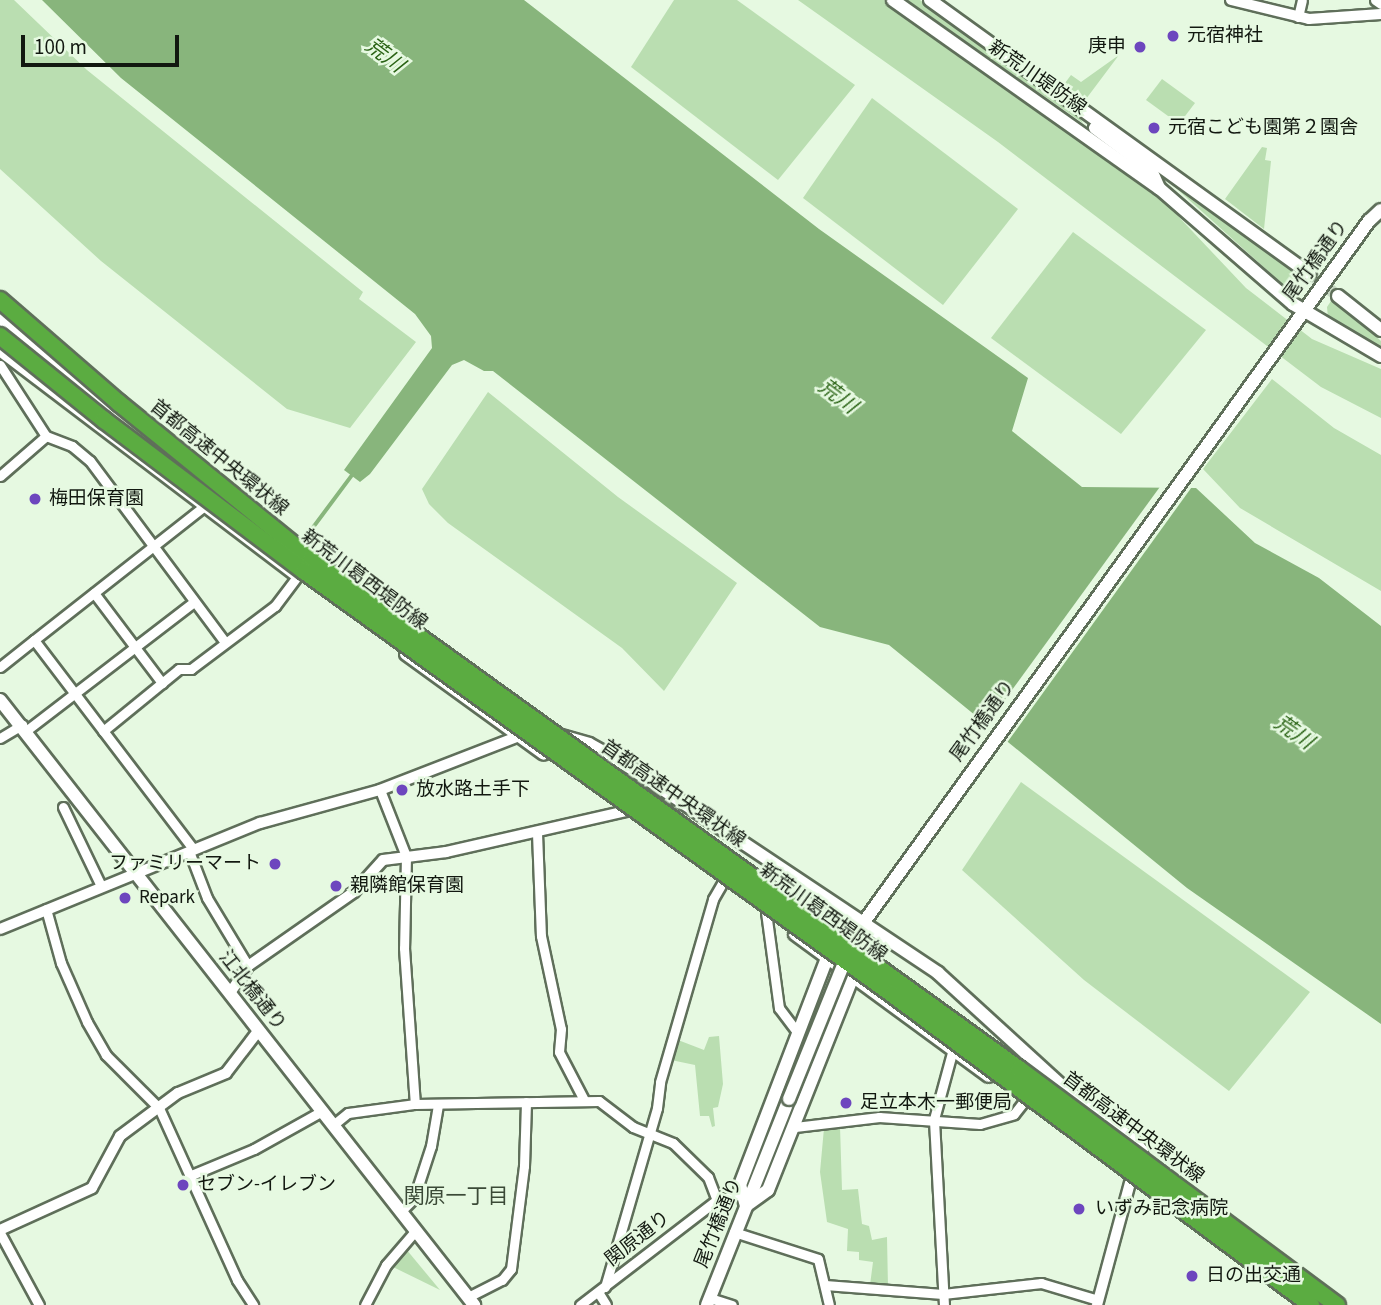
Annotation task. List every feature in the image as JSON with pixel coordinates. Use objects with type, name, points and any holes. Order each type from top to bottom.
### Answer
[{"type":"highway","name":"首都高速中央環状線","points":[[0,300],[118,404],[311,559],[1019,1069],[1337,1305]]},
{"type":"highway","name":"首都高速中央環状線","points":[[0,336],[104,421],[304,571],[892,994],[1311,1305]]},
{"type":"main road","name":"新荒川堤防線","points":[[893,0],[1158,188],[1303,311],[1381,356]]},
{"type":"main road","name":"新荒川堤防線","points":[[930,0],[1310,274]]},
{"type":"main road","name":"新荒川堤防線","points":[[1084,110],[1094,127],[1151,170],[1158,188]]},
{"type":"main road","name":"尾竹橋通り","points":[[709,1301],[747,1197],[863,920],[1303,311],[1381,210]]},
{"type":"main road","points":[[1338,296],[1381,330]]},
{"type":"main road","name":"新荒川葛西堤防線","points":[[0,320],[307,563],[1139,1166],[1325,1305]]},
{"type":"main road","name":"新荒川葛西堤防線","points":[[2,361],[766,912],[1299,1305]]},
{"type":"main road","name":"江北橋通り","points":[[0,700],[24,727],[471,1301]]},
{"type":"main road","points":[[519,736],[540,734],[573,738],[606,752],[703,819],[863,920],[938,973],[1065,1089],[1133,1140],[1142,1151],[1139,1166],[1131,1179]]},
{"type":"main road","points":[[833,944],[740,1185],[747,1197],[768,1190],[859,962]]},
{"type":"street","points":[[1231,0],[1298,18],[1381,14]]},
{"type":"street","points":[[1298,18],[1302,0]]},
{"type":"street","points":[[1364,13],[1367,0]]},
{"type":"street","points":[[1376,0],[1381,4]]},
{"type":"street","points":[[23,340],[2,361],[46,436],[72,446],[90,461],[125,514],[155,544],[194,603],[225,642]]},
{"type":"street","points":[[0,476],[46,436]]},
{"type":"street","points":[[0,667],[204,506]]},
{"type":"street","points":[[103,731],[179,669],[191,669],[275,606],[298,576]]},
{"type":"street","points":[[94,593],[162,683]]},
{"type":"street","points":[[0,738],[24,727],[75,694],[194,603]]},
{"type":"street","points":[[34,640],[191,850],[207,898],[248,966]]},
{"type":"street","points":[[0,929],[101,886],[299,809],[380,790],[519,736]]},
{"type":"street","points":[[380,790],[406,856],[404,948],[415,1104]]},
{"type":"street","points":[[63,807],[101,886]]},
{"type":"street","points":[[230,993],[248,966],[354,892],[377,864],[406,856],[537,833],[626,811]]},
{"type":"street","points":[[537,833],[541,936],[561,1029],[559,1052],[584,1100]]},
{"type":"street","points":[[608,1304],[601,1289],[649,1131],[710,912],[723,882]]},
{"type":"street","points":[[46,909],[61,963],[94,1036],[106,1055],[159,1108],[189,1176],[253,1305]]},
{"type":"street","points":[[766,912],[779,1008],[798,1033]]},
{"type":"street","points":[[39,1305],[0,1232],[92,1188],[120,1136],[178,1093],[226,1073],[259,1030]]},
{"type":"street","points":[[944,1305],[934,1119],[953,1049]]},
{"type":"street","points":[[333,1125],[348,1113],[415,1104],[599,1101],[622,1121],[673,1143],[708,1177],[717,1200],[747,1197]]},
{"type":"street","points":[[795,1126],[879,1116],[980,1124],[1014,1114],[1024,1101]]},
{"type":"street","points":[[471,1301],[502,1280],[511,1269],[524,1166],[526,1102]]},
{"type":"street","points":[[401,1211],[414,1198],[431,1146],[438,1105]]},
{"type":"street","points":[[189,1176],[254,1149],[322,1111]]},
{"type":"street","points":[[825,1285],[943,1294],[1041,1283],[1098,1302],[1131,1179]]},
{"type":"street","name":"関原通り","points":[[580,1305],[717,1200]]},
{"type":"street","points":[[365,1305],[386,1265],[416,1230]]},
{"type":"street","points":[[734,1232],[818,1259],[829,1305]]},
{"type":"street","points":[[709,1301],[732,1305]]},
{"type":"shaded area","points":[[0,0],[14,0],[87,70],[363,292],[359,299],[416,342],[350,428],[287,409],[101,261],[0,169]]},
{"type":"shaded area","points":[[674,0],[737,0],[855,85],[778,180],[631,67]]},
{"type":"shaded area","points":[[798,0],[884,0],[1159,196],[1246,288],[1312,339],[1381,369],[1381,418],[1321,387],[998,142]]},
{"type":"shaded area","points":[[905,0],[920,0],[1077,113],[1083,123]]},
{"type":"shaded area","points":[[1119,55],[1083,103],[1062,87],[1071,75],[1081,82]]},
{"type":"shaded area","points":[[1162,79],[1195,103],[1179,124],[1146,100]]},
{"type":"shaded area","points":[[872,98],[1018,209],[943,305],[803,198]]},
{"type":"shaded area","points":[[1262,147],[1267,148],[1265,160],[1271,161],[1264,229],[1225,199]]},
{"type":"shaded area","points":[[1157,171],[1225,218],[1304,280],[1288,289]]},
{"type":"shaded area","points":[[1073,232],[1206,330],[1121,434],[991,338]]},
{"type":"shaded area","points":[[1333,298],[1381,341],[1381,348],[1328,318],[1327,307]]},
{"type":"shaded area","points":[[1272,379],[1334,428],[1381,455],[1381,591],[1240,508],[1203,469]]},
{"type":"shaded area","points":[[488,392],[618,497],[737,583],[664,691],[622,648],[448,523],[429,504],[422,489]]},
{"type":"shaded area","points":[[1021,782],[1310,992],[1229,1091],[1084,980],[962,870]]},
{"type":"shaded area","points":[[719,1036],[723,1084],[718,1107],[713,1108],[715,1126],[712,1127],[709,1116],[700,1116],[695,1065],[671,1060],[678,1040],[704,1050],[709,1037]]},
{"type":"shaded area","points":[[840,1126],[842,1190],[858,1189],[862,1224],[869,1226],[872,1240],[887,1237],[888,1287],[870,1285],[873,1262],[859,1260],[859,1252],[847,1251],[848,1229],[827,1222],[820,1172],[824,1128]]},
{"type":"shaded area","points":[[406,1249],[440,1290],[393,1267]]},
{"type":"water","name":"荒川","points":[[42,0],[524,0],[819,229],[1028,378],[1012,431],[1082,487],[1196,488],[1255,543],[1319,578],[1381,626],[1381,1024],[1187,888],[889,645],[820,627],[493,371],[484,371],[464,360],[452,365],[370,474],[360,482],[344,470],[432,348],[431,336],[415,314],[121,78]]},
{"type":"pier","points":[[1162,484],[1194,484],[1006,744],[985,727]]},
{"type":"waterway","points":[[306,537],[353,474]]},
{"type":"tunnel","points":[[1310,274],[1338,296]]},
{"type":"place","name":"元宿神社","points":[[1173,36]]},
{"type":"place","name":"庚申","points":[[1140,47]]},
{"type":"place","name":"元宿こども園第２園舎","points":[[1154,128]]},
{"type":"place","name":"梅田保育園","points":[[35,499]]},
{"type":"place","name":"放水路土手下","points":[[402,790]]},
{"type":"place","name":"ファミリーマート","points":[[275,864]]},
{"type":"place","name":"親隣館保育園","points":[[336,886]]},
{"type":"place","name":"Repark","points":[[125,898]]},
{"type":"place","name":"足立本木一郵便局","points":[[846,1103]]},
{"type":"place","name":"セブン-イレブン","points":[[183,1185]]},
{"type":"place","name":"いずみ記念病院","points":[[1079,1209]]},
{"type":"place","name":"日の出交通","points":[[1192,1276]]},
{"type":"district","name":"関原一丁目","points":[[456,1196]]}]
